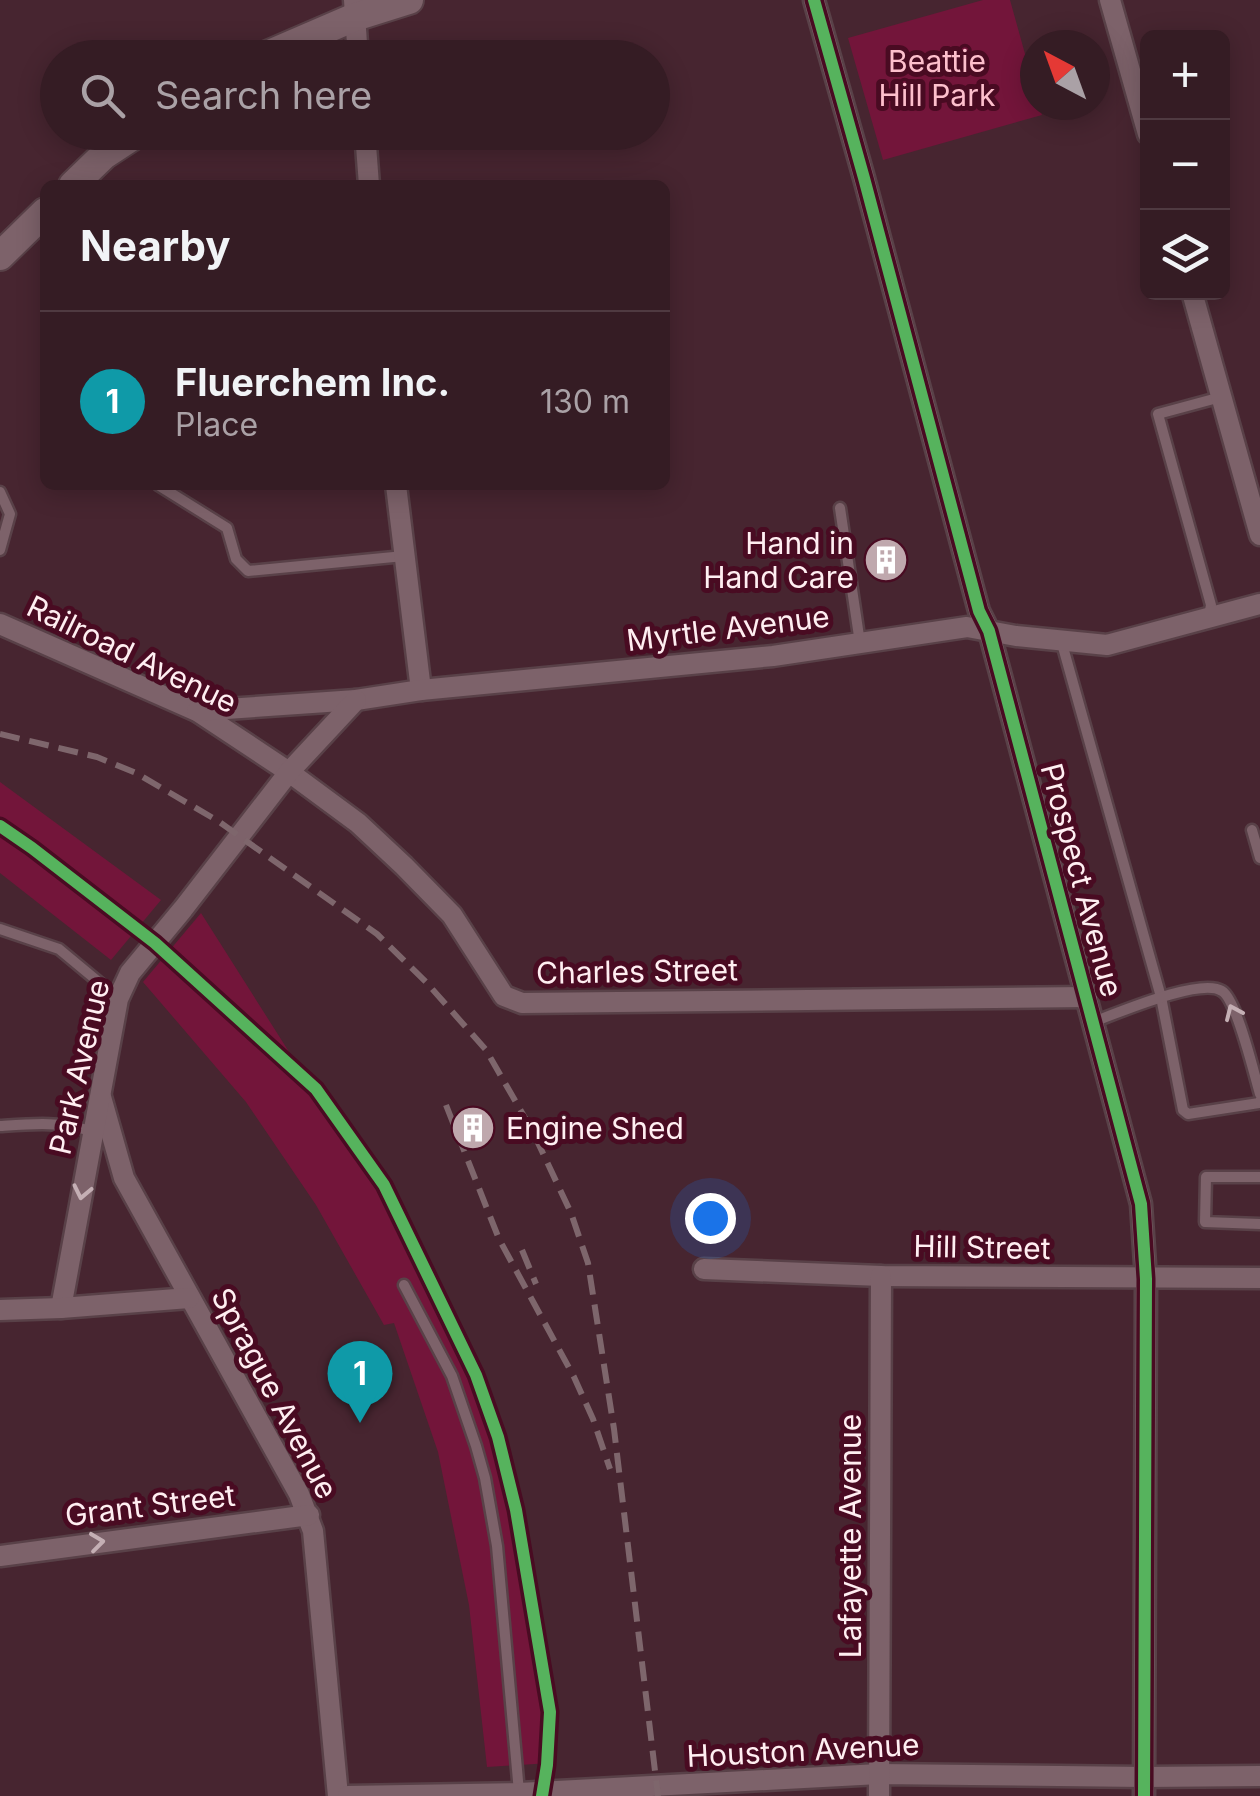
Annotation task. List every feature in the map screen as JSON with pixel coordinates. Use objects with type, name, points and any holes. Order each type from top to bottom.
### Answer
[{"type":"main road","points":[[294,40],[354,8],[409,0]]},
{"type":"main road","points":[[78,180],[112,150]]},
{"type":"main road","points":[[0,256],[40,217]]},
{"type":"street","name":"Prospect Avenue","points":[[814,0],[979,610],[989,631],[1141,1204],[1146,1279],[1144,1786]]},
{"type":"street","points":[[1110,0],[1144,120]]},
{"type":"street","points":[[354,8],[357,40]]},
{"type":"street","points":[[367,150],[370,180]]},
{"type":"street","points":[[1194,300],[1260,535]]},
{"type":"street","points":[[397,490],[421,690]]},
{"type":"street","name":"Myrtle Avenue","points":[[197,711],[356,700],[421,690],[773,656],[967,627],[1107,644],[1260,604]]},
{"type":"street","name":"Railroad Avenue","points":[[0,624],[197,711],[289,772]]},
{"type":"street","points":[[289,772],[356,700]]},
{"type":"street","name":"Charles Street","points":[[289,772],[358,823],[404,866],[452,914],[504,996],[522,1003],[1087,997]]},
{"type":"street","name":"Park Avenue","points":[[61,1308],[118,999],[130,974],[289,772]]},
{"type":"street","name":"Sprague Avenue","points":[[101,1097],[124,1178],[308,1515],[313,1531],[338,1796]]},
{"type":"street","name":"Hill Street","points":[[704,1269],[881,1276],[1260,1278]]},
{"type":"street","name":"Lafayette Avenue","points":[[879,1796],[881,1276]]},
{"type":"street","points":[[0,1310],[189,1298]]},
{"type":"street","name":"Grant Street","points":[[0,1556],[308,1515]]},
{"type":"street","name":"Houston Avenue","points":[[348,1796],[519,1793],[879,1774],[1144,1786],[1260,1776]]},
{"type":"lane","points":[[1209,616],[1211,605],[1158,414],[1222,397]]},
{"type":"lane","points":[[166,490],[227,528],[236,559],[248,572],[404,556]]},
{"type":"lane","points":[[0,492],[10,514],[0,550]]},
{"type":"lane","points":[[840,508],[860,643]]},
{"type":"lane","points":[[1061,640],[1161,998],[1183,1110],[1188,1114],[1258,1103],[1260,1097],[1232,1004],[1222,991],[1203,986],[1161,998],[1094,1022]]},
{"type":"lane","points":[[1252,830],[1260,858]]},
{"type":"lane","points":[[0,929],[59,948],[118,999]]},
{"type":"lane","points":[[0,1126],[45,1124],[94,1132]]},
{"type":"lane","points":[[1260,1176],[1206,1177],[1205,1222],[1260,1224]]},
{"type":"lane","points":[[404,1285],[452,1376],[485,1478],[497,1546],[519,1793]]},
{"type":"green space","name":"Beattie Hill Park","points":[[983,0],[1010,0],[1020,36],[1020,120],[1024,120],[883,160],[848,38]]},
{"type":"green space","points":[[0,782],[161,900],[111,960],[0,873]]},
{"type":"green space","points":[[201,913],[457,1317],[500,1444],[531,1598],[550,1763],[487,1767],[469,1605],[438,1452],[394,1323],[384,1325],[316,1205],[246,1102],[143,982]]},
{"type":"railway","points":[[0,734],[97,757],[136,773],[218,821],[377,934],[486,1050],[532,1130],[571,1213],[588,1263],[614,1429],[658,1796]]},
{"type":"railway","points":[[446,1105],[499,1239],[574,1377],[610,1469]]},
{"type":"railway","points":[[522,1250],[536,1284]]},
{"type":"cycle path","points":[[814,0],[979,611],[989,631],[1141,1204],[1146,1279],[1144,1796]]},
{"type":"cycle path","points":[[0,826],[155,943],[316,1089],[384,1185],[476,1375],[498,1437],[516,1510],[550,1712],[542,1796]]},
{"type":"place","name":"Hand in Hand Care","points":[[886,560]]},
{"type":"place","name":"Engine Shed","points":[[473,1128]]},
{"type":"place","name":"Fluerchem Inc.","points":[[360,1423]]}]
